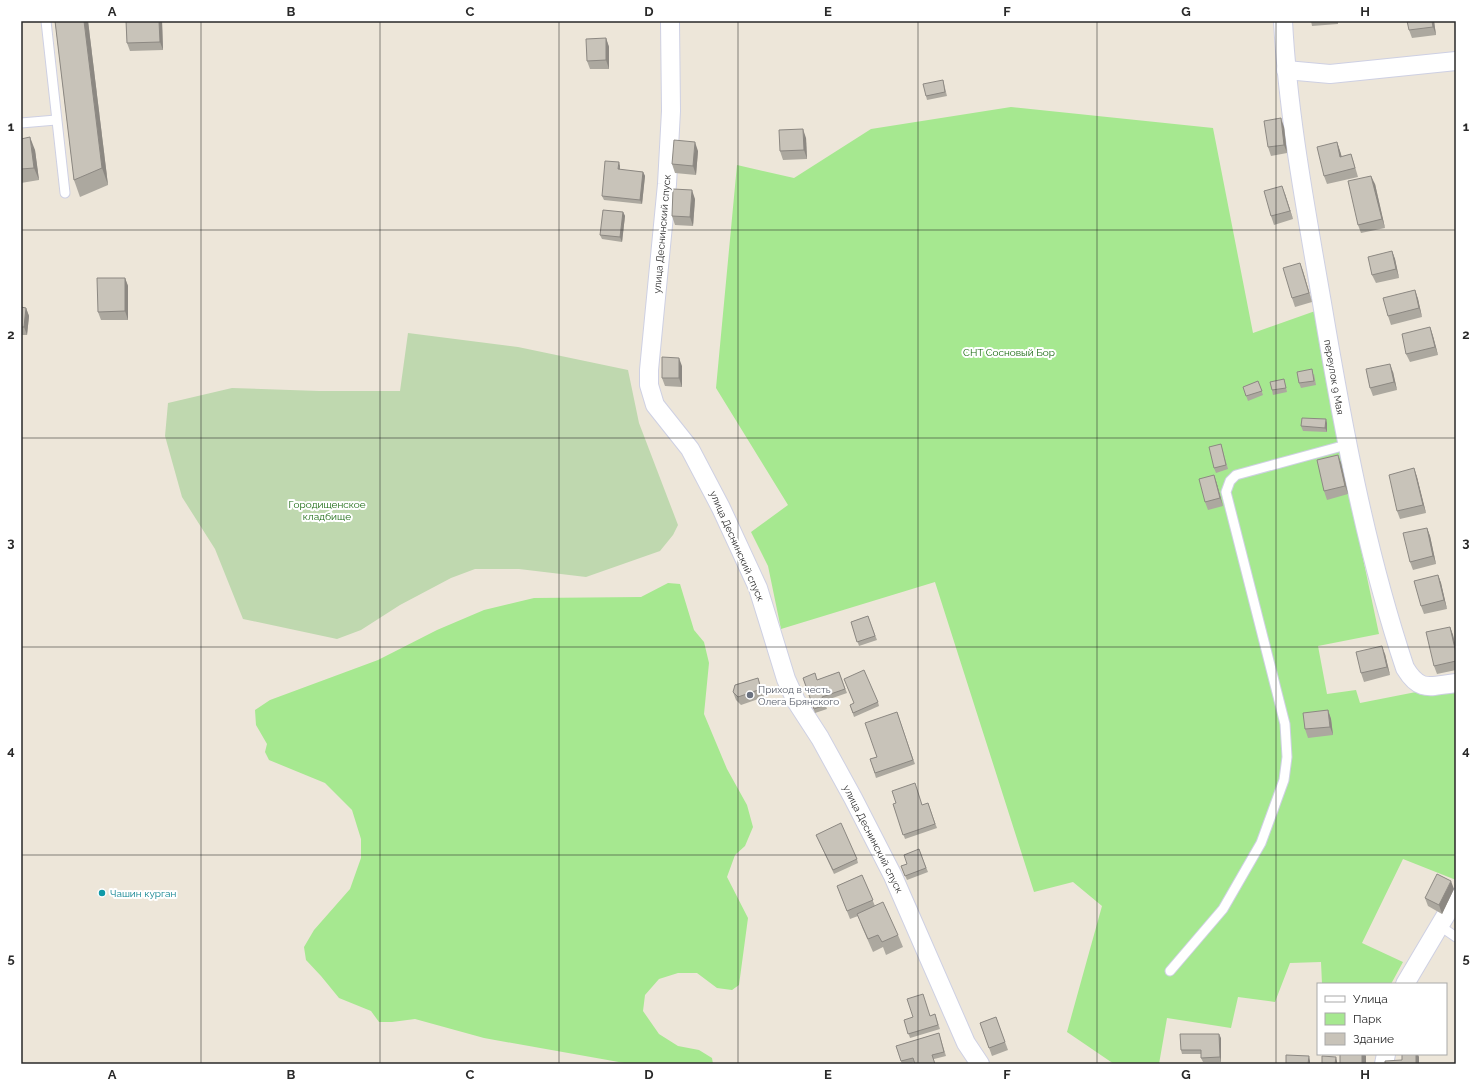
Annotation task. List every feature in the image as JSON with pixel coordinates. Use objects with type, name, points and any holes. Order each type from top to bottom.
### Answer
[{"type":"street","name":"улица Деснинский спуск","points":[[670,21],[671,111],[667,184],[649,370],[649,385],[655,405],[690,449],[721,508],[758,588],[786,679],[796,701],[820,738],[853,798],[892,876],[966,1043],[980,1064]]},
{"type":"street","name":"переулок 9 Мая","points":[[1283,21],[1286,70],[1303,196],[1346,445],[1376,577],[1405,668],[1413,681],[1420,686],[1456,683]]},
{"type":"street","points":[[1286,70],[1330,74],[1456,61]]},
{"type":"street","points":[[1405,983],[1456,898]]},
{"type":"lane","points":[[46,21],[65,193]]},
{"type":"lane","points":[[21,123],[56,120]]},
{"type":"lane","points":[[1170,971],[1223,909],[1261,843],[1284,780],[1287,757],[1285,724],[1226,492],[1228,486],[1230,481],[1236,475],[1346,445]]},
{"type":"lane","points":[[1440,926],[1456,937]]},
{"type":"green space","name":"СНТ Сосновый Бор","points":[[1011,107],[1213,128],[1253,333],[1318,310],[1354,516],[1379,634],[1318,646],[1327,694],[1356,690],[1360,703],[1416,692],[1456,691],[1456,880],[1403,859],[1362,943],[1403,962],[1392,983],[1322,983],[1321,962],[1290,963],[1275,1002],[1238,997],[1231,1028],[1167,1018],[1159,1064],[1114,1064],[1067,1032],[1102,906],[1073,882],[1034,892],[935,582],[781,629],[768,566],[751,532],[788,505],[716,388],[737,165],[794,178],[871,129]]},
{"type":"green space","name":"Городищенское кладбище","points":[[408,333],[518,347],[628,370],[639,423],[678,525],[673,535],[660,551],[586,577],[519,569],[475,569],[451,578],[400,605],[361,630],[337,639],[243,619],[215,549],[182,497],[165,436],[168,403],[232,388],[319,391],[400,391]]},
{"type":"green space","points":[[668,583],[680,584],[694,630],[704,642],[709,663],[704,714],[727,769],[747,805],[753,827],[745,846],[735,855],[727,877],[748,918],[739,985],[732,990],[717,988],[697,973],[678,973],[659,979],[645,995],[643,1011],[659,1034],[678,1046],[699,1050],[712,1058],[713,1064],[630,1064],[484,1038],[415,1019],[379,1022],[371,1011],[339,998],[306,960],[304,947],[314,930],[350,889],[361,858],[361,839],[352,810],[325,783],[269,760],[265,752],[267,744],[256,725],[255,710],[270,700],[378,660],[437,630],[484,610],[534,598],[641,597]]},
{"type":"building","points":[[55,21],[84,21],[102,168],[74,180]]},
{"type":"building","points":[[126,21],[159,21],[160,42],[127,43]]},
{"type":"building","points":[[1407,21],[1432,21],[1433,27],[1409,30]]},
{"type":"building","points":[[606,38],[606,60],[587,61],[586,39]]},
{"type":"building","points":[[943,80],[945,92],[926,96],[923,84]]},
{"type":"building","points":[[1281,118],[1284,145],[1268,147],[1264,121]]},
{"type":"building","points":[[803,129],[804,150],[780,151],[779,130]]},
{"type":"building","points":[[30,137],[34,168],[21,169],[21,139]]},
{"type":"building","points":[[674,140],[695,142],[693,166],[672,164]]},
{"type":"building","points":[[1337,142],[1340,157],[1351,154],[1355,168],[1324,176],[1317,147]]},
{"type":"building","points":[[605,161],[619,162],[618,169],[643,172],[640,200],[602,196]]},
{"type":"building","points":[[1371,176],[1382,219],[1358,225],[1348,181]]},
{"type":"building","points":[[1282,186],[1290,211],[1271,216],[1264,191]]},
{"type":"building","points":[[673,189],[692,190],[690,217],[672,216]]},
{"type":"building","points":[[603,210],[623,212],[620,237],[600,235]]},
{"type":"building","points":[[1392,251],[1396,269],[1372,275],[1368,257]]},
{"type":"building","points":[[1300,263],[1309,293],[1292,298],[1283,268]]},
{"type":"building","points":[[97,278],[125,278],[125,311],[98,312]]},
{"type":"building","points":[[1415,290],[1419,308],[1388,316],[1383,298]]},
{"type":"building","points":[[21,307],[26,308],[24,327],[21,327]]},
{"type":"building","points":[[1430,327],[1435,347],[1406,354],[1402,334]]},
{"type":"building","points":[[662,357],[679,358],[679,378],[662,378]]},
{"type":"building","points":[[1390,364],[1394,382],[1370,388],[1366,369]]},
{"type":"building","points":[[1312,369],[1314,381],[1299,383],[1297,372]]},
{"type":"building","points":[[1284,379],[1286,388],[1272,390],[1270,382]]},
{"type":"building","points":[[1258,381],[1262,391],[1246,396],[1243,387]]},
{"type":"building","points":[[1302,418],[1326,419],[1325,428],[1301,426]]},
{"type":"building","points":[[1221,444],[1226,465],[1214,468],[1209,447]]},
{"type":"building","points":[[1338,455],[1345,486],[1324,491],[1317,460]]},
{"type":"building","points":[[1414,468],[1423,505],[1397,511],[1389,475]]},
{"type":"building","points":[[1214,475],[1220,498],[1205,502],[1199,479]]},
{"type":"building","points":[[1427,528],[1433,556],[1410,562],[1403,533]]},
{"type":"building","points":[[1438,575],[1444,600],[1421,606],[1414,581]]},
{"type":"building","points":[[868,616],[875,636],[857,642],[851,622]]},
{"type":"building","points":[[1450,627],[1456,653],[1456,661],[1434,666],[1426,632]]},
{"type":"building","points":[[1382,646],[1387,667],[1361,673],[1356,652]]},
{"type":"building","points":[[864,670],[878,702],[853,713],[850,705],[854,703],[844,679]]},
{"type":"building","points":[[839,672],[845,689],[822,697],[825,705],[814,709],[803,678],[815,673],[817,680]]},
{"type":"building","points":[[758,678],[761,689],[738,697],[733,692],[735,685]]},
{"type":"building","points":[[1328,710],[1330,727],[1305,729],[1303,713]]},
{"type":"building","points":[[897,712],[913,760],[875,773],[870,759],[877,757],[865,723]]},
{"type":"building","points":[[915,783],[922,805],[928,803],[935,824],[903,835],[893,804],[896,803],[892,791]]},
{"type":"building","points":[[841,823],[857,859],[833,870],[816,835]]},
{"type":"building","points":[[919,849],[926,868],[905,876],[901,866],[907,864],[904,855]]},
{"type":"building","points":[[1437,874],[1451,881],[1439,905],[1425,898]]},
{"type":"building","points":[[862,875],[873,900],[847,911],[837,886]]},
{"type":"building","points":[[883,902],[898,935],[882,942],[878,935],[868,939],[857,914]]},
{"type":"building","points":[[923,994],[930,1016],[935,1014],[938,1025],[908,1034],[904,1020],[913,1017],[907,999]]},
{"type":"building","points":[[996,1017],[1005,1042],[989,1048],[980,1023]]},
{"type":"building","points":[[939,1033],[944,1052],[932,1055],[935,1064],[915,1064],[913,1058],[901,1061],[896,1046]]},
{"type":"building","points":[[1180,1034],[1219,1034],[1220,1057],[1201,1058],[1201,1050],[1181,1050]]},
{"type":"building","points":[[1286,1055],[1309,1056],[1308,1064],[1286,1064]]},
{"type":"building","points":[[1340,1055],[1362,1055],[1362,1064],[1340,1064]]},
{"type":"building","points":[[1402,1055],[1416,1055],[1416,1064],[1385,1064],[1385,1061],[1402,1060]]},
{"type":"building","points":[[1322,1056],[1336,1057],[1335,1064],[1322,1064]]},
{"type":"place","name":"Приход в честь Олега Брянского","points":[[750,695]]},
{"type":"place","name":"Чашин курган","points":[[102,893]]}]
